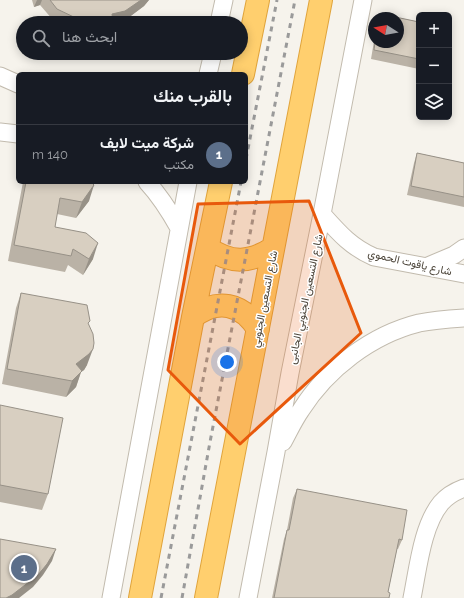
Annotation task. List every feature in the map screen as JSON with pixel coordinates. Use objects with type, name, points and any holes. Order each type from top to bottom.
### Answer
[{"type":"highway","points":[[248,49],[258,0]]},
{"type":"highway","name":"شارع التسعين الجنوبي","points":[[206,598],[321,0]]},
{"type":"highway","points":[[243,72],[246,60]]},
{"type":"highway","points":[[140,598],[193,317],[221,184]]},
{"type":"highway","points":[[208,248],[225,258],[240,260],[256,258],[273,248]]},
{"type":"highway","points":[[193,317],[207,308],[216,306],[233,307],[248,315],[258,329]]},
{"type":"street","points":[[221,16],[224,0]]},
{"type":"street","name":"شارع التسعين الجنوبي الجانبى","points":[[248,598],[290,373],[363,0]]},
{"type":"street","points":[[208,72],[211,60]]},
{"type":"street","points":[[0,76],[16,83]]},
{"type":"street","points":[[0,132],[16,134]]},
{"type":"street","points":[[149,184],[167,208],[179,228]]},
{"type":"street","points":[[111,598],[188,184]]},
{"type":"street","name":"شارع ياقوت الحموي","points":[[322,214],[348,242],[374,257],[464,274]]},
{"type":"street","points":[[428,266],[454,255],[464,248]]},
{"type":"street","points":[[276,452],[301,410],[314,392],[343,363],[359,350],[379,338],[408,327],[444,319],[464,318]]},
{"type":"street","points":[[412,598],[426,531],[433,515],[441,502],[456,491],[464,488]]},
{"type":"highlighted area","points":[[309,201],[361,333],[240,444],[168,370],[198,204]]},
{"type":"building","points":[[50,0],[141,0],[125,11],[112,14],[112,16],[72,16],[57,9]]},
{"type":"building","points":[[404,19],[416,21],[416,58],[374,50],[374,48],[404,48]]},
{"type":"building","points":[[417,153],[464,163],[464,197],[411,186]]},
{"type":"building","points":[[26,184],[94,185],[82,202],[60,198],[55,227],[86,233],[98,243],[89,259],[73,249],[71,256],[14,245]]},
{"type":"building","points":[[21,293],[87,305],[90,321],[88,323],[93,334],[93,349],[76,364],[82,371],[72,381],[7,369]]},
{"type":"building","points":[[0,405],[63,418],[48,494],[0,485]]},
{"type":"building","points":[[297,489],[407,510],[402,540],[399,539],[388,592],[390,593],[389,598],[274,598],[287,530],[289,530]]},
{"type":"building","points":[[0,539],[56,549],[38,575],[6,598],[0,598]]},
{"type":"railway","points":[[248,149],[277,0]]},
{"type":"railway","points":[[182,598],[210,442],[295,0]]},
{"type":"railway","points":[[161,598],[241,184]]},
{"type":"place","name":"شركة ميت لايف","points":[[24,568]]}]
